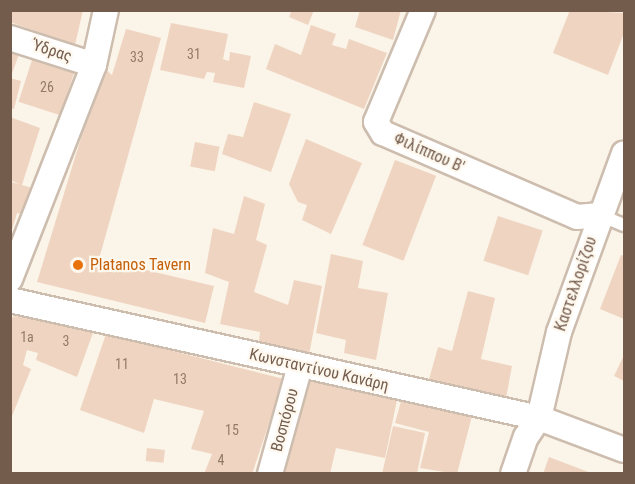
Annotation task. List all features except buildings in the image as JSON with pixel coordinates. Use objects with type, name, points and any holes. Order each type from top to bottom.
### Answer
[{"type":"street","points":[[10,279],[94,65],[106,10]]},
{"type":"street","name":"Φιλίππου Β'","points":[[423,10],[376,122],[383,133],[576,217],[600,215]]},
{"type":"street","name":"Ύδρας","points":[[10,38],[94,65]]},
{"type":"street","name":"Καστελλορίζου","points":[[513,474],[526,437],[539,418],[559,332],[624,153]]},
{"type":"street","name":"Κωνσταντίνου Κανάρη","points":[[10,300],[539,418],[624,450]]},
{"type":"street","name":"Βοσπόρου","points":[[270,474],[300,366]]},
{"type":"lane","points":[[600,215],[624,225]]},
{"type":"place","name":"Platanos Tavern","points":[[78,265]]}]
